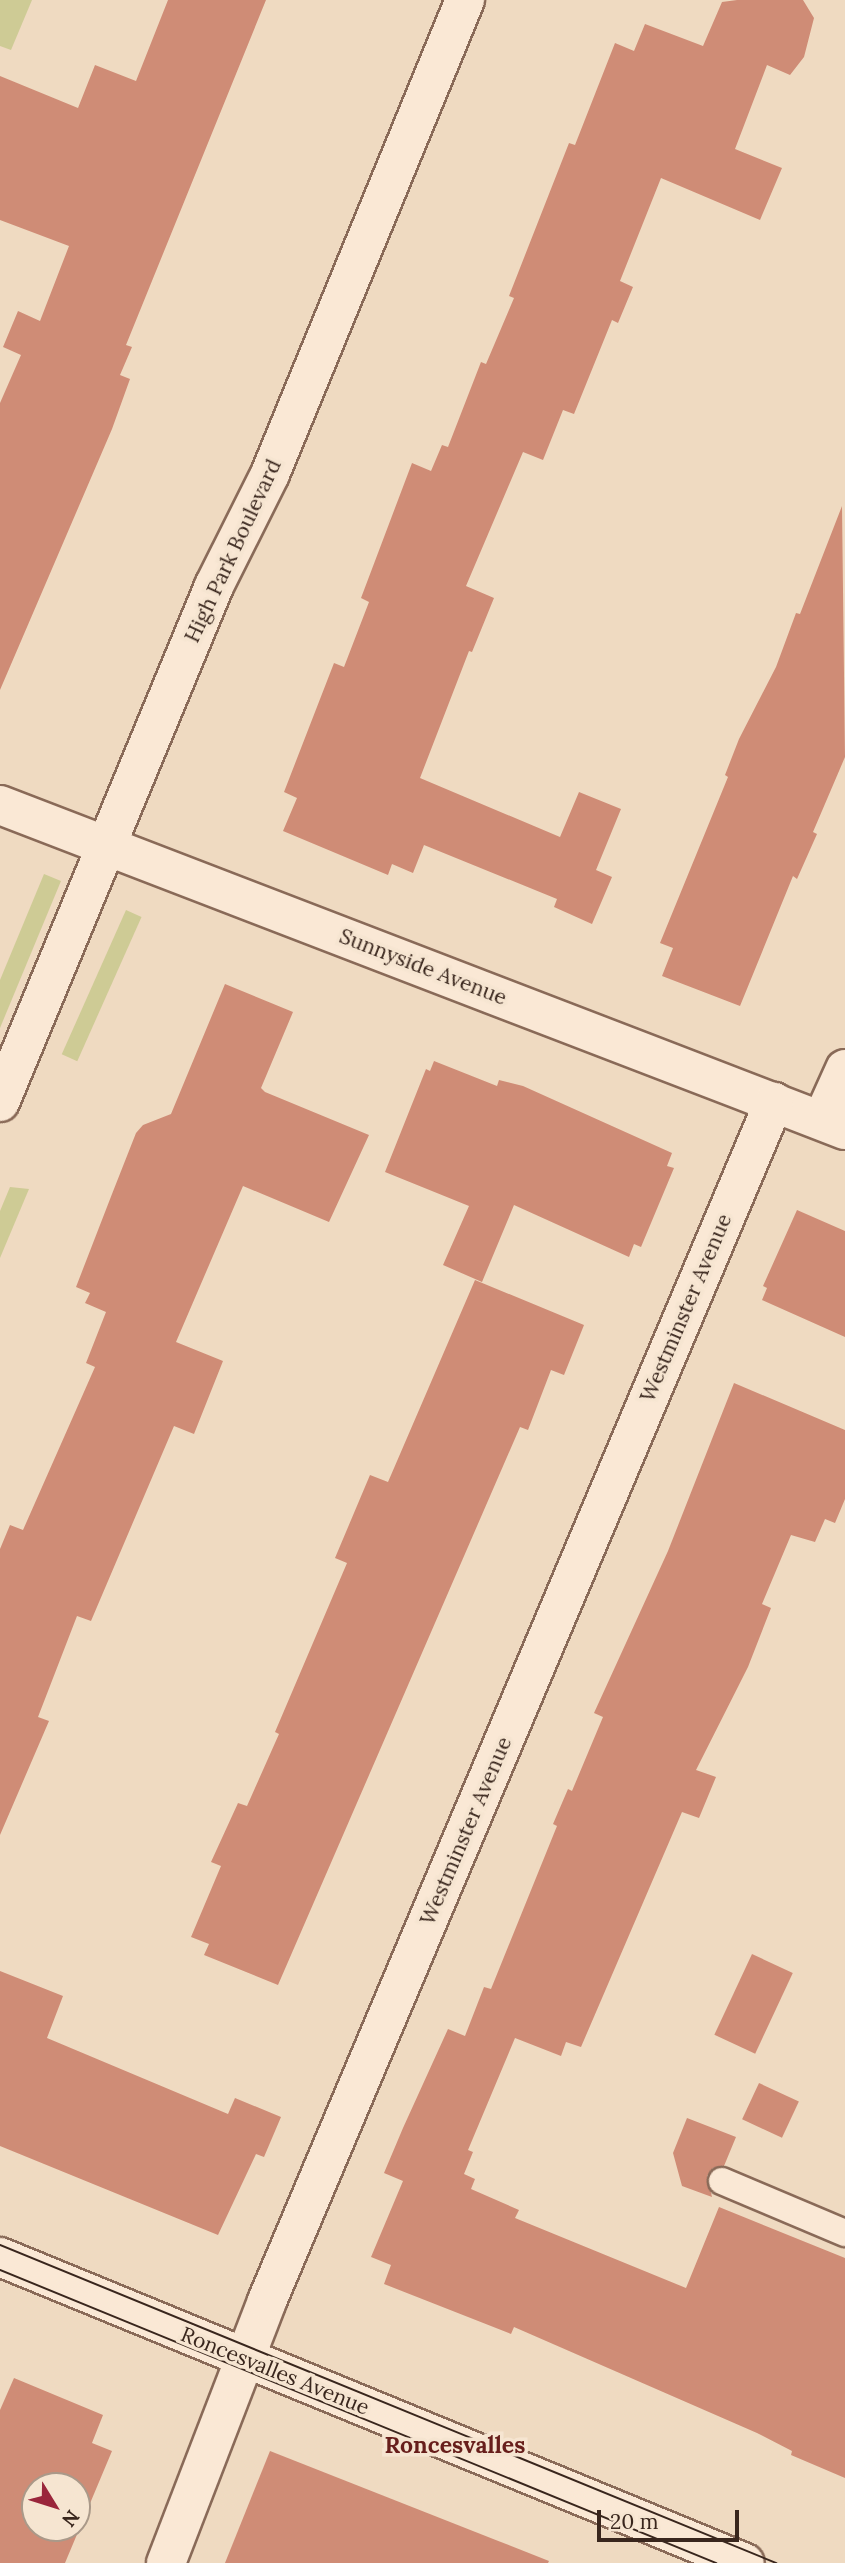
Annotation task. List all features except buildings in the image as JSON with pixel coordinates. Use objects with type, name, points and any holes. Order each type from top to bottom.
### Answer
[{"type":"street","name":"High Park Boulevard","points":[[0,1102],[214,586],[271,474],[465,0]]},
{"type":"street","name":"Sunnyside Avenue","points":[[0,805],[834,1125]]},
{"type":"street","points":[[834,1125],[845,1069]]},
{"type":"street","name":"Westminster Avenue","points":[[166,2563],[244,2358],[774,1102]]},
{"type":"street","name":"Roncesvalles Avenue","points":[[0,2258],[745,2563]]},
{"type":"lane","points":[[722,2181],[845,2233]]},
{"type":"shaded area","points":[[0,0],[32,0],[11,50],[0,46]]},
{"type":"shaded area","points":[[44,874],[61,881],[0,1028],[0,980]]},
{"type":"shaded area","points":[[126,910],[142,917],[77,1061],[62,1054]]},
{"type":"shaded area","points":[[10,1187],[29,1189],[0,1258],[0,1211]]},
{"type":"tram line","points":[[0,2245],[776,2563]]},
{"type":"tram line","points":[[0,2270],[716,2563]]},
{"type":"district","name":"Roncesvalles","points":[[455,2445]]}]
